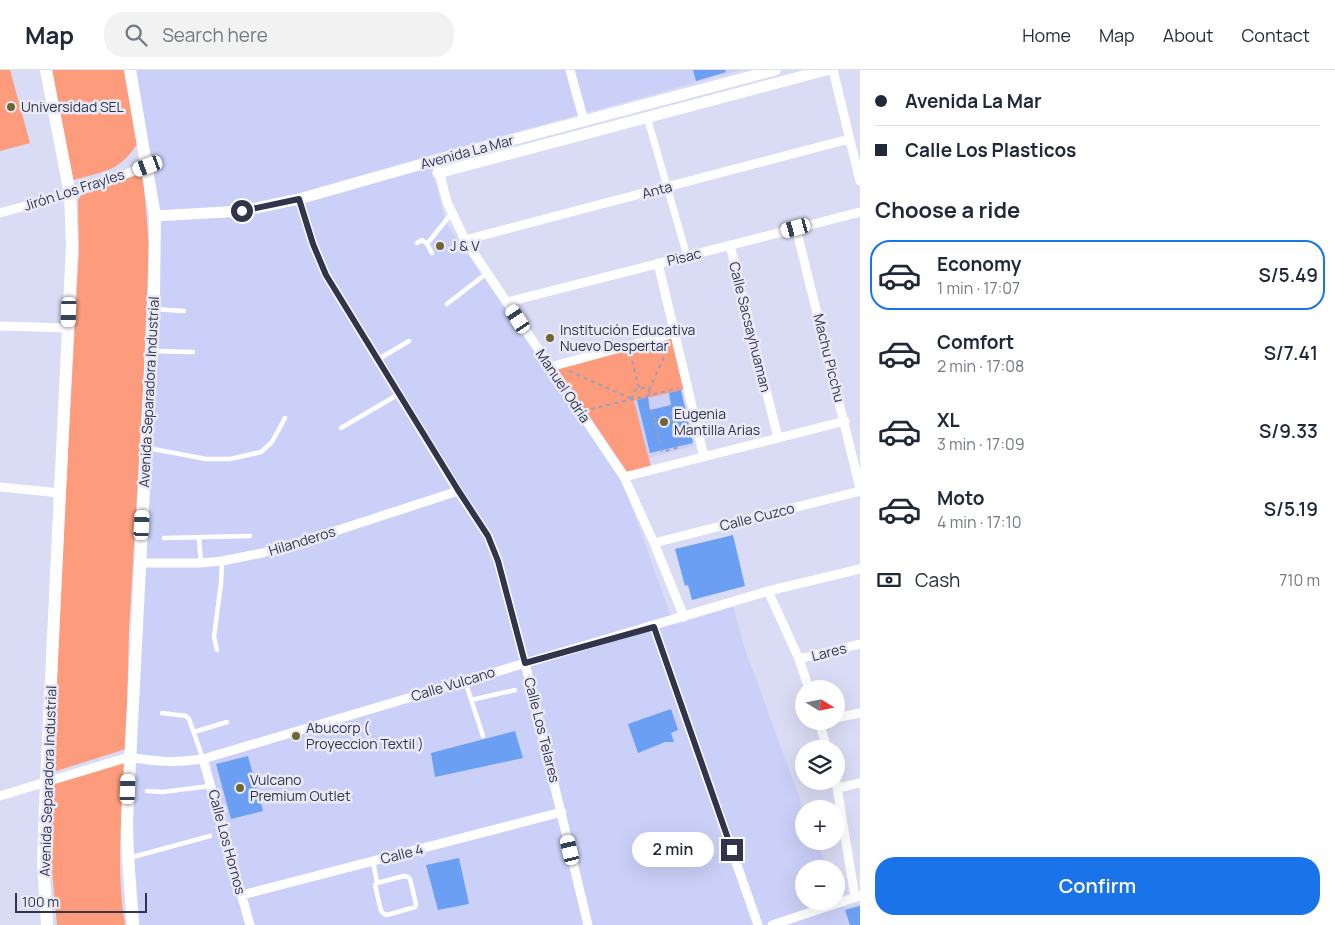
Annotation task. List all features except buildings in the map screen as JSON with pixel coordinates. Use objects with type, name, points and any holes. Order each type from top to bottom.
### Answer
[{"type":"main road","name":"Avenida Separadora Industrial","points":[[43,925],[46,782],[72,245],[70,194],[46,70]]},
{"type":"main road","name":"Avenida Separadora Industrial","points":[[130,70],[148,166],[155,216],[153,309],[127,821],[133,925]]},
{"type":"street","points":[[570,70],[584,120]]},
{"type":"street","name":"Avenida La Mar","points":[[155,216],[242,211],[299,199],[436,160],[775,70]]},
{"type":"street","name":"Avenida La Mar","points":[[438,173],[826,70]]},
{"type":"street","points":[[833,70],[860,181]]},
{"type":"street","points":[[647,117],[687,256]]},
{"type":"street","name":"Anta","points":[[465,240],[850,138]]},
{"type":"street","name":"Manuel Odría","points":[[436,160],[438,173],[451,214],[465,240],[624,477],[654,543],[684,617]]},
{"type":"street","name":"Jirón Los Frayles","points":[[0,213],[70,194],[148,166]]},
{"type":"street","name":"Calle Los Telares","points":[[299,199],[313,244],[326,275],[398,394],[488,536],[498,561],[562,812],[588,925]]},
{"type":"street","name":"Pisac","points":[[508,302],[860,212]]},
{"type":"street","name":"Machu Picchu","points":[[796,228],[845,421],[860,489]]},
{"type":"street","name":"Calle Sacsayhuaman","points":[[730,245],[778,438]]},
{"type":"street","points":[[658,263],[704,457]]},
{"type":"street","points":[[0,326],[69,328]]},
{"type":"street","points":[[550,367],[675,332]]},
{"type":"street","points":[[624,477],[845,421]]},
{"type":"street","points":[[0,487],[60,493]]},
{"type":"street","name":"Calle Cuzco","points":[[654,543],[860,489]]},
{"type":"street","name":"Hilanderos","points":[[141,563],[201,564],[262,553],[458,490]]},
{"type":"street","name":"Calle Vulcano","points":[[0,796],[129,757],[175,763],[203,759],[525,663],[654,627],[768,591],[860,570]]},
{"type":"street","points":[[768,591],[799,659],[806,680]]},
{"type":"street","points":[[654,627],[758,925]]},
{"type":"street","name":"Lares","points":[[799,659],[860,644]]},
{"type":"street","points":[[845,716],[860,712]]},
{"type":"street","name":"Calle Los Hornos","points":[[203,759],[250,925]]},
{"type":"street","points":[[845,784],[860,783]]},
{"type":"street","points":[[772,925],[858,896],[838,790]]},
{"type":"street","name":"Calle 4","points":[[242,895],[562,812]]},
{"type":"lane","points":[[428,244],[451,214]]},
{"type":"lane","points":[[417,243],[421,239],[428,244],[432,253]]},
{"type":"lane","points":[[447,304],[487,273]]},
{"type":"lane","points":[[153,309],[184,310]]},
{"type":"lane","points":[[377,360],[409,341]]},
{"type":"lane","points":[[151,351],[193,352]]},
{"type":"lane","points":[[341,428],[398,394]]},
{"type":"lane","points":[[146,448],[206,459],[230,459],[261,452],[272,442],[285,418]]},
{"type":"lane","points":[[164,538],[250,536]]},
{"type":"lane","points":[[199,538],[201,564]]},
{"type":"lane","points":[[217,650],[214,638],[222,561]]},
{"type":"lane","points":[[464,681],[483,736]]},
{"type":"lane","points":[[471,700],[515,690]]},
{"type":"lane","points":[[162,713],[186,716],[190,719],[203,759]]},
{"type":"lane","points":[[194,732],[228,722]]},
{"type":"lane","points":[[147,791],[162,792],[212,786]]},
{"type":"lane","points":[[128,858],[210,836]]},
{"type":"lane","points":[[373,861],[377,883],[374,888],[384,914],[387,915],[415,907],[416,904],[408,877],[404,876],[377,883]]},
{"type":"path","points":[[649,390],[672,342]]},
{"type":"path","points":[[630,353],[639,388]]},
{"type":"path","points":[[566,370],[632,399]]},
{"type":"path","points":[[632,399],[633,392],[639,388],[649,390],[652,395]]},
{"type":"path","points":[[591,409],[682,388]]},
{"type":"path","points":[[652,409],[662,452],[671,450],[680,447],[669,405]]},
{"type":"path","points":[[655,423],[672,419]]},
{"type":"path","points":[[671,450],[672,454]]},
{"type":"shaded area","name":"Universidad SEL","points":[[0,70],[10,70],[30,143],[0,151]]},
{"type":"shaded area","points":[[52,70],[124,70],[138,143],[131,153],[118,165],[103,172],[73,180]]},
{"type":"shaded area","points":[[134,70],[741,70],[428,156],[446,223],[621,477],[674,625],[733,607],[745,649],[795,785],[795,790],[800,800],[795,800],[795,850],[820,850],[824,860],[795,860],[795,910],[845,910],[845,908],[860,904],[860,925],[140,925],[132,832],[159,209]]},
{"type":"shaded area","points":[[133,174],[143,177],[149,246],[143,392],[129,629],[126,749],[53,772],[79,251],[78,200],[85,190]]},
{"type":"shaded area","points":[[674,336],[686,389],[634,401],[651,467],[628,473],[557,368]]},
{"type":"shaded area","name":"Eugenia Mantilla Arias","points":[[681,390],[694,446],[649,458],[634,401]]},
{"type":"shaded area","points":[[125,762],[120,864],[125,925],[57,925],[50,848],[51,784]]},
{"type":"place","name":"Universidad SEL","points":[[11,107]]},
{"type":"place","name":"J & V","points":[[440,246]]},
{"type":"place","name":"Institución Educativa Nuevo Despertar","points":[[550,338]]},
{"type":"place","name":"Eugenia Mantilla Arias","points":[[664,422]]},
{"type":"place","name":"Abucorp ( Proyeccion Textil )","points":[[296,736]]},
{"type":"place","name":"Vulcano Premium Outlet","points":[[240,788]]},
{"type":"route","points":[[242,211],[299,199],[313,244],[326,275],[342,304],[488,536],[498,561],[525,663],[654,627],[732,850]]}]
